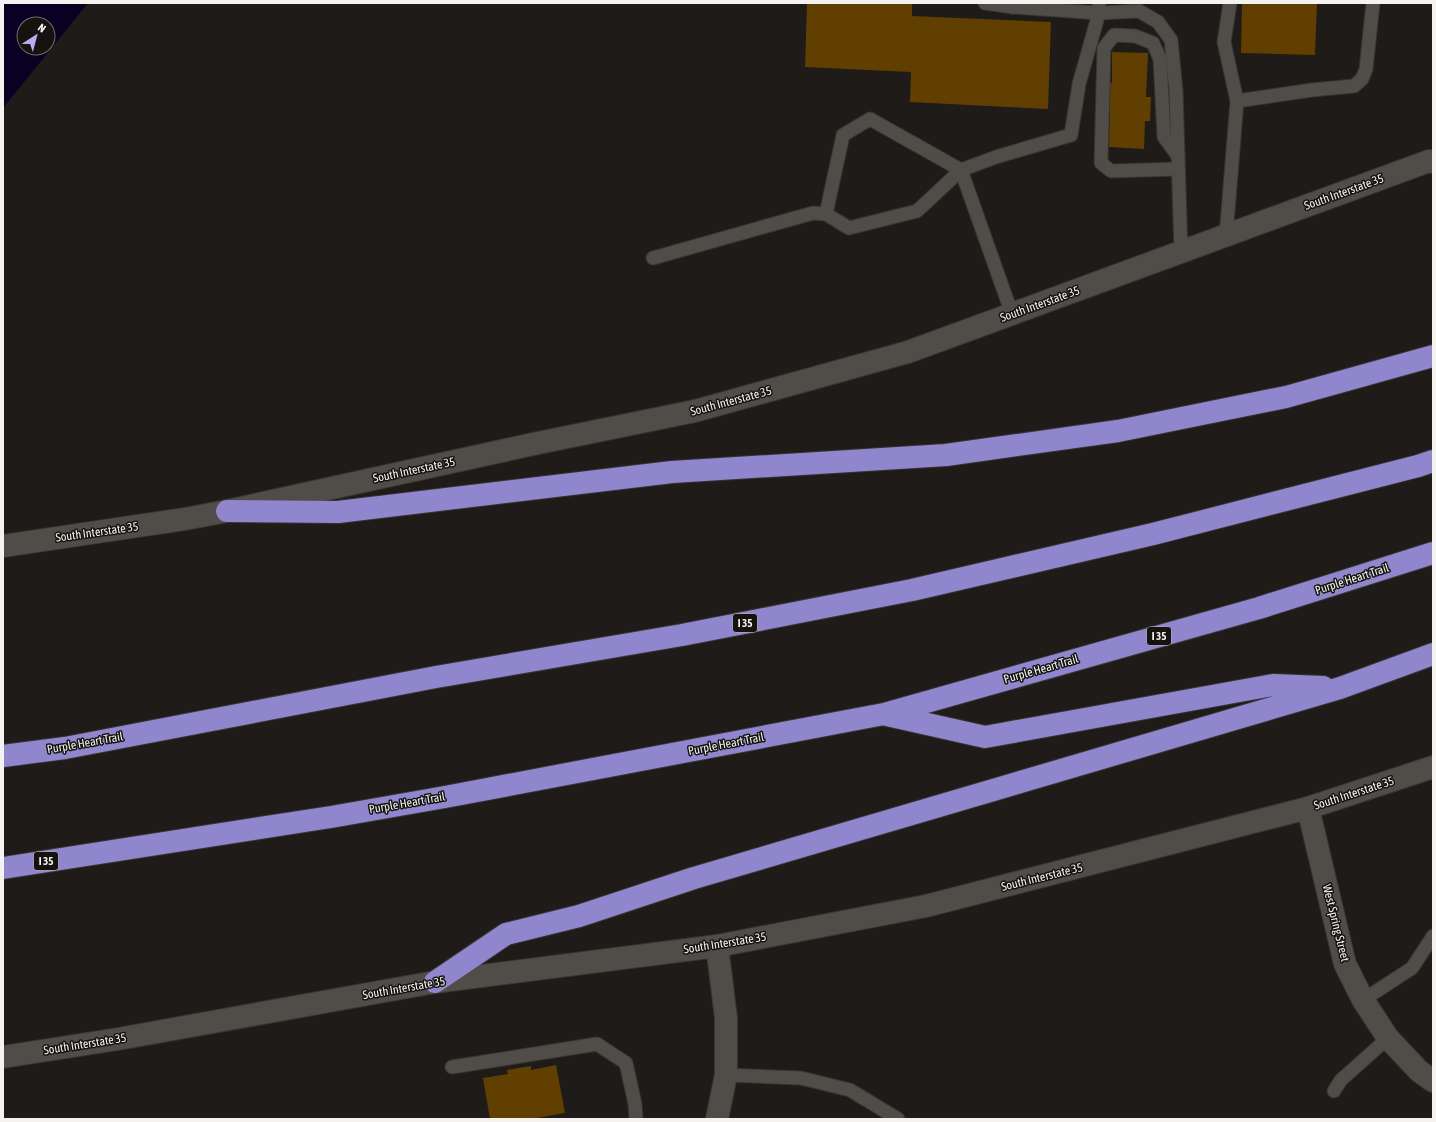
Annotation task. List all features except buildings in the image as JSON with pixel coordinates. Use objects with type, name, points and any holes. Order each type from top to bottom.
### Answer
[{"type":"highway","points":[[227,512],[338,512],[672,472],[946,455],[1118,431],[1279,398],[1433,356]]},
{"type":"highway","name":"Purple Heart Trail","points":[[3,756],[65,748],[428,679],[682,635],[912,590],[1153,534],[1433,461]]},
{"type":"highway","name":"Purple Heart Trail","points":[[3,868],[331,817],[445,797],[884,714],[1259,608],[1433,553]]},
{"type":"highway","points":[[435,982],[506,934],[580,916],[702,876],[1340,688],[1433,654]]},
{"type":"highway","points":[[884,714],[985,737],[1273,685],[1340,688]]},
{"type":"main road","name":"South Interstate 35","points":[[3,546],[227,512],[538,443],[695,411],[908,352],[1432,160]]},
{"type":"main road","name":"South Interstate 35","points":[[3,1057],[118,1039],[435,982],[717,946],[926,906],[1308,808],[1433,767]]},
{"type":"main road","name":"West Spring Street","points":[[1308,808],[1345,964],[1363,1000],[1388,1038],[1419,1071],[1433,1081]]},
{"type":"main road","points":[[717,946],[726,1018],[726,1075],[717,1119]]},
{"type":"lane","points":[[985,3],[1139,11],[1158,22],[1171,40],[1176,91],[1181,252]]},
{"type":"lane","points":[[1226,236],[1237,101],[1224,42],[1230,3]]},
{"type":"lane","points":[[1237,101],[1312,90],[1354,86],[1362,79],[1366,70],[1372,3]]},
{"type":"lane","points":[[653,258],[813,212],[826,214],[849,228],[917,211],[961,170],[1071,135],[1079,84],[1099,8]]},
{"type":"lane","points":[[1178,156],[1164,137],[1160,60],[1153,43],[1135,36],[1114,35],[1104,48],[1101,163],[1111,171],[1178,169]]},
{"type":"lane","points":[[826,214],[843,135],[870,119],[961,170],[1012,314]]},
{"type":"lane","points":[[1363,1000],[1412,968],[1433,936]]},
{"type":"lane","points":[[1334,1091],[1341,1080],[1388,1038]]},
{"type":"lane","points":[[452,1067],[597,1044],[626,1063],[635,1104],[636,1119]]},
{"type":"lane","points":[[726,1075],[801,1078],[850,1090],[898,1119]]},
{"type":"shaded area","points":[[3,3],[88,3],[56,43],[56,16],[16,16],[16,56],[45,56],[3,108]]}]
